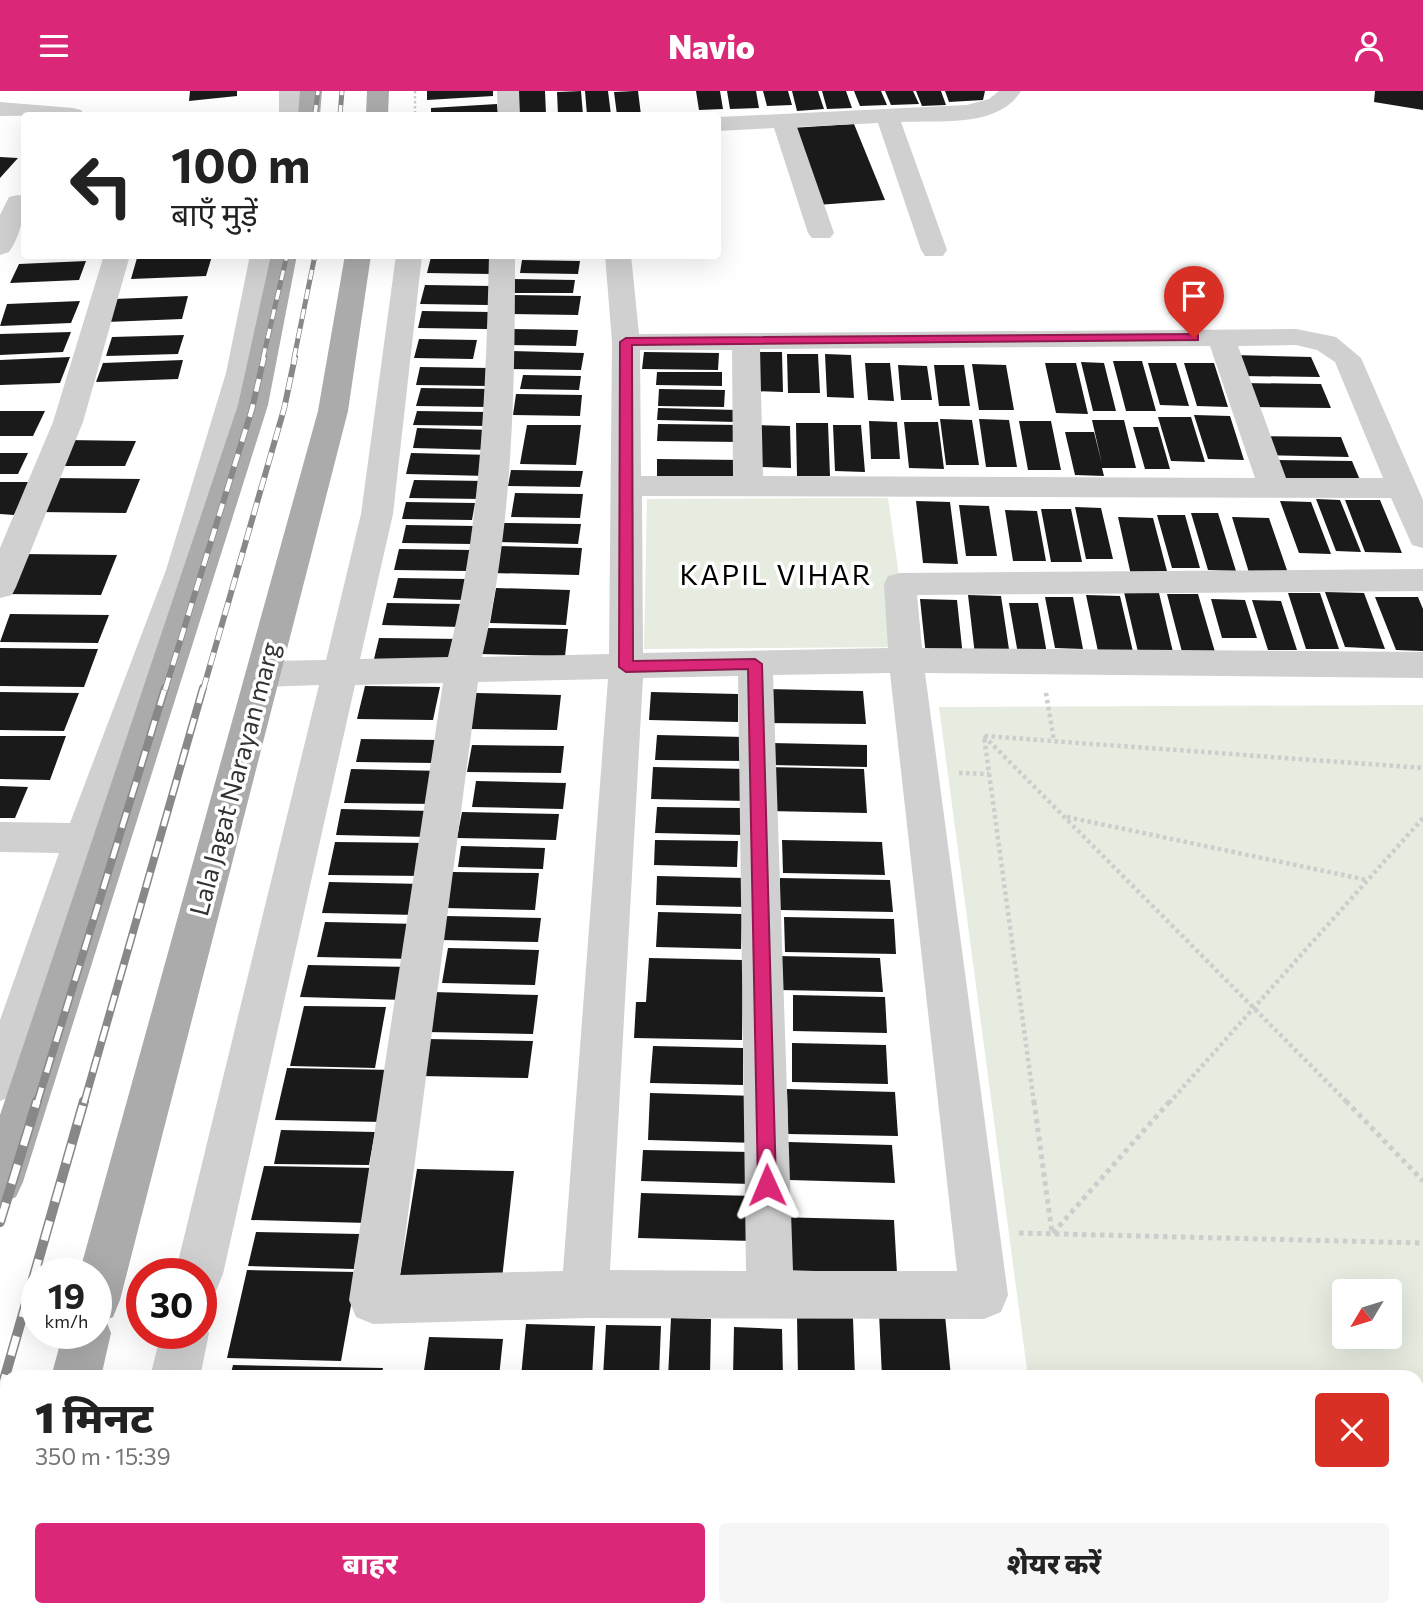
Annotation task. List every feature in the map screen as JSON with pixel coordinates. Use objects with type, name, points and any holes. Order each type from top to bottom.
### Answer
[{"type":"main road","points":[[309,112],[311,91]]},
{"type":"main road","points":[[377,112],[379,91]]},
{"type":"main road","points":[[0,1182],[98,838],[253,405],[283,259]]},
{"type":"main road","name":"Lala Jagat Narayan marg","points":[[107,1258],[333,411],[357,259]]},
{"type":"main road","points":[[78,1370],[83,1349]]},
{"type":"street","points":[[62,91],[65,112]]},
{"type":"street","points":[[290,91],[290,112]]},
{"type":"street","points":[[508,91],[509,112]]},
{"type":"street","points":[[721,124],[967,112],[994,107],[1007,98],[1010,91]]},
{"type":"street","points":[[0,109],[32,112]]},
{"type":"street","points":[[888,117],[934,250]]},
{"type":"street","points":[[785,121],[821,233]]},
{"type":"street","points":[[0,125],[21,127]]},
{"type":"street","points":[[0,247],[14,201]]},
{"type":"street","points":[[0,587],[68,422],[116,259]]},
{"type":"street","points":[[0,1081],[11,1017],[98,838],[182,571],[240,373],[262,259]]},
{"type":"street","points":[[203,1258],[377,514],[408,259]]},
{"type":"street","points":[[502,259],[497,432],[482,587],[462,670],[373,1300],[585,1294],[984,1295],[906,660],[900,584],[1423,580]]},
{"type":"street","points":[[585,1294],[626,667],[626,342],[618,259]]},
{"type":"street","points":[[626,342],[1296,337],[1326,343],[1347,358],[1423,537]]},
{"type":"street","points":[[1221,338],[1275,487]]},
{"type":"street","points":[[746,341],[748,486]]},
{"type":"street","points":[[626,486],[1402,488]]},
{"type":"street","points":[[263,674],[906,660],[1423,665]]},
{"type":"street","points":[[755,664],[770,1295]]},
{"type":"street","points":[[0,837],[98,838]]},
{"type":"street","points":[[177,1370],[181,1349]]},
{"type":"path","points":[[415,91],[415,112]]},
{"type":"path","points":[[1040,662],[1054,741]]},
{"type":"path","points":[[984,736],[1423,768]]},
{"type":"path","points":[[984,736],[1255,1007],[1423,1181]]},
{"type":"path","points":[[984,736],[1052,1233]]},
{"type":"path","points":[[1065,816],[1367,880]]},
{"type":"path","points":[[1052,1233],[1423,818]]},
{"type":"path","points":[[1052,1233],[1423,1243]]},
{"type":"shaded area","points":[[888,498],[909,647],[644,649],[647,499]]},
{"type":"shaded area","points":[[1423,705],[1423,1370],[1027,1370],[939,707]]},
{"type":"building","points":[[190,91],[237,91],[237,96],[189,101]]},
{"type":"building","points":[[427,91],[493,91],[493,96],[427,100]]},
{"type":"building","points":[[516,91],[545,91],[546,112],[517,112]]},
{"type":"building","points":[[581,91],[583,112],[558,112],[557,92]]},
{"type":"building","points":[[585,91],[608,91],[611,112],[587,112]]},
{"type":"building","points":[[638,91],[641,112],[617,112],[614,92]]},
{"type":"building","points":[[696,91],[720,91],[723,109],[699,110]]},
{"type":"building","points":[[727,91],[756,91],[759,108],[730,109]]},
{"type":"building","points":[[763,91],[788,91],[792,105],[767,106]]},
{"type":"building","points":[[792,91],[818,91],[824,109],[797,111]]},
{"type":"building","points":[[822,91],[846,91],[852,108],[827,109]]},
{"type":"building","points":[[854,91],[881,91],[887,105],[860,106]]},
{"type":"building","points":[[885,91],[913,91],[919,104],[891,105]]},
{"type":"building","points":[[916,91],[941,91],[946,105],[922,106]]},
{"type":"building","points":[[945,91],[985,91],[983,100],[949,102]]},
{"type":"building","points":[[1375,91],[1423,91],[1423,110],[1374,102]]},
{"type":"building","points":[[497,104],[498,112],[431,112],[431,108]]},
{"type":"building","points":[[854,124],[885,200],[817,205],[791,128]]},
{"type":"building","points":[[0,157],[18,158],[0,178]]},
{"type":"building","points":[[137,259],[211,259],[206,276],[131,279]]},
{"type":"building","points":[[430,259],[495,259],[492,274],[427,273]]},
{"type":"building","points":[[522,260],[580,261],[578,274],[520,273]]},
{"type":"building","points":[[86,261],[79,280],[10,283],[19,264]]},
{"type":"building","points":[[512,279],[575,280],[573,293],[509,293]]},
{"type":"building","points":[[425,285],[492,286],[488,305],[420,304]]},
{"type":"building","points":[[513,295],[581,296],[578,315],[510,314]]},
{"type":"building","points":[[188,296],[182,319],[106,322],[114,299]]},
{"type":"building","points":[[80,301],[71,323],[0,326],[7,304]]},
{"type":"building","points":[[422,311],[491,312],[487,329],[418,328]]},
{"type":"building","points":[[511,329],[578,330],[576,346],[508,345]]},
{"type":"building","points":[[71,332],[63,352],[0,355],[0,334]]},
{"type":"building","points":[[184,335],[178,354],[106,356],[112,337]]},
{"type":"building","points":[[419,339],[477,340],[473,359],[414,358]]},
{"type":"building","points":[[512,351],[584,353],[581,370],[509,369]]},
{"type":"building","points":[[644,352],[719,353],[718,370],[642,369]]},
{"type":"building","points":[[752,352],[782,352],[783,392],[752,391]]},
{"type":"building","points":[[787,354],[818,354],[820,393],[788,393]]},
{"type":"building","points":[[825,354],[851,355],[854,398],[827,397]]},
{"type":"building","points":[[1234,355],[1311,357],[1320,377],[1241,376]]},
{"type":"building","points":[[70,357],[60,383],[0,385],[0,360]]},
{"type":"building","points":[[183,360],[178,379],[96,382],[103,363]]},
{"type":"building","points":[[1113,361],[1142,361],[1156,411],[1126,411]]},
{"type":"building","points":[[1081,362],[1104,363],[1116,411],[1093,411]]},
{"type":"building","points":[[865,363],[890,363],[894,401],[868,400]]},
{"type":"building","points":[[1045,363],[1076,363],[1088,414],[1056,413]]},
{"type":"building","points":[[1148,363],[1176,363],[1189,406],[1160,405]]},
{"type":"building","points":[[1184,363],[1214,363],[1228,407],[1197,406]]},
{"type":"building","points":[[972,364],[1006,365],[1014,410],[979,410]]},
{"type":"building","points":[[898,365],[927,366],[932,400],[901,400]]},
{"type":"building","points":[[934,365],[964,365],[970,406],[939,406]]},
{"type":"building","points":[[420,367],[491,368],[487,386],[416,385]]},
{"type":"building","points":[[657,372],[722,372],[722,386],[656,385]]},
{"type":"building","points":[[523,375],[581,376],[579,390],[520,389]]},
{"type":"building","points":[[1242,383],[1321,384],[1331,408],[1250,407]]},
{"type":"building","points":[[421,388],[492,389],[488,407],[416,406]]},
{"type":"building","points":[[659,389],[725,390],[724,407],[658,406]]},
{"type":"building","points":[[516,394],[582,395],[580,416],[513,415]]},
{"type":"building","points":[[658,408],[737,410],[736,422],[657,420]]},
{"type":"building","points":[[0,411],[45,411],[33,436],[0,436]]},
{"type":"building","points":[[417,411],[487,412],[485,426],[413,425]]},
{"type":"building","points":[[1194,415],[1230,416],[1244,460],[1208,459]]},
{"type":"building","points":[[1158,417],[1191,417],[1205,462],[1171,461]]},
{"type":"building","points":[[940,419],[972,420],[979,465],[946,465]]},
{"type":"building","points":[[979,419],[1009,420],[1017,467],[986,467]]},
{"type":"building","points":[[1092,420],[1124,420],[1136,468],[1102,468],[1104,476],[1075,475],[1065,432],[1094,432],[1102,464]]},
{"type":"building","points":[[869,421],[897,422],[900,459],[871,459]]},
{"type":"building","points":[[1019,421],[1051,421],[1061,470],[1028,470]]},
{"type":"building","points":[[904,422],[938,422],[944,469],[909,468]]},
{"type":"building","points":[[796,423],[828,423],[830,476],[797,476]]},
{"type":"building","points":[[658,424],[742,425],[742,442],[657,441]]},
{"type":"building","points":[[527,425],[581,425],[576,465],[520,464]]},
{"type":"building","points":[[758,425],[790,426],[791,468],[758,467]]},
{"type":"building","points":[[833,425],[861,425],[865,472],[835,471]]},
{"type":"building","points":[[1133,427],[1158,427],[1170,469],[1145,469]]},
{"type":"building","points":[[417,428],[493,430],[490,450],[413,448]]},
{"type":"building","points":[[1258,436],[1341,437],[1349,457],[1264,455]]},
{"type":"building","points":[[66,440],[136,441],[125,466],[55,466]]},
{"type":"building","points":[[0,453],[28,453],[18,474],[0,474]]},
{"type":"building","points":[[411,453],[492,455],[488,476],[406,474]]},
{"type":"building","points":[[657,459],[742,460],[741,479],[657,478]]},
{"type":"building","points":[[1275,460],[1352,461],[1360,480],[1282,479]]},
{"type":"building","points":[[511,470],[583,471],[580,487],[508,486]]},
{"type":"building","points":[[54,478],[140,479],[126,513],[38,512]]},
{"type":"building","points":[[414,480],[486,481],[482,499],[409,498]]},
{"type":"building","points":[[0,482],[30,482],[14,515],[0,514]]},
{"type":"building","points":[[515,493],[583,494],[580,518],[511,517]]},
{"type":"building","points":[[1316,499],[1340,500],[1361,552],[1336,551]]},
{"type":"building","points":[[1345,500],[1380,500],[1402,553],[1365,552]]},
{"type":"building","points":[[916,501],[950,502],[958,564],[923,563]]},
{"type":"building","points":[[1280,501],[1311,502],[1331,554],[1299,553]]},
{"type":"building","points":[[406,502],[475,503],[472,520],[402,519]]},
{"type":"building","points":[[959,505],[989,506],[997,556],[966,556]]},
{"type":"building","points":[[1075,507],[1101,508],[1113,559],[1086,559]]},
{"type":"building","points":[[1041,509],[1071,509],[1082,562],[1051,562]]},
{"type":"building","points":[[1005,510],[1037,511],[1046,561],[1013,561]]},
{"type":"building","points":[[1191,513],[1218,513],[1236,571],[1208,570]]},
{"type":"building","points":[[1157,515],[1185,515],[1200,568],[1172,568]]},
{"type":"building","points":[[1118,517],[1153,518],[1168,575],[1131,575]]},
{"type":"building","points":[[1232,517],[1269,518],[1289,576],[1250,576]]},
{"type":"building","points":[[501,523],[581,524],[578,544],[497,542]]},
{"type":"building","points":[[406,525],[475,526],[472,544],[402,543]]},
{"type":"building","points":[[496,546],[582,548],[579,575],[492,573]]},
{"type":"building","points":[[399,549],[472,550],[468,571],[394,570]]},
{"type":"building","points":[[21,554],[117,555],[101,595],[3,594]]},
{"type":"building","points":[[398,578],[467,579],[463,600],[393,598]]},
{"type":"building","points":[[496,588],[570,590],[566,625],[490,623]]},
{"type":"building","points":[[1124,592],[1159,593],[1173,652],[1138,652]]},
{"type":"building","points":[[1325,592],[1364,593],[1385,649],[1345,647]]},
{"type":"building","points":[[1288,593],[1320,593],[1339,649],[1306,649]]},
{"type":"building","points":[[1167,594],[1198,594],[1215,652],[1182,652]]},
{"type":"building","points":[[968,595],[1001,596],[1010,656],[975,655]]},
{"type":"building","points":[[1086,595],[1120,596],[1134,656],[1099,656]]},
{"type":"building","points":[[1045,597],[1073,597],[1083,649],[1055,648]]},
{"type":"building","points":[[1375,597],[1418,597],[1423,609],[1423,651],[1396,650]]},
{"type":"building","points":[[920,599],[957,600],[963,657],[926,656]]},
{"type":"building","points":[[1211,599],[1245,600],[1257,638],[1222,638]]},
{"type":"building","points":[[1252,600],[1281,601],[1297,650],[1268,650]]},
{"type":"building","points":[[387,603],[465,604],[461,627],[382,625]]},
{"type":"building","points":[[1009,603],[1038,603],[1047,654],[1018,654]]},
{"type":"building","points":[[10,614],[109,615],[98,643],[0,642]]},
{"type":"building","points":[[484,628],[568,629],[565,656],[480,654]]},
{"type":"building","points":[[379,638],[462,639],[458,660],[374,659]]},
{"type":"building","points":[[0,648],[98,649],[84,687],[0,686]]},
{"type":"building","points":[[365,686],[440,687],[433,720],[357,719]]},
{"type":"building","points":[[766,689],[863,691],[866,724],[766,723]]},
{"type":"building","points":[[0,692],[79,693],[64,731],[0,730]]},
{"type":"building","points":[[651,692],[738,694],[738,722],[649,720]]},
{"type":"building","points":[[476,693],[561,695],[557,730],[470,729]]},
{"type":"building","points":[[657,735],[745,737],[745,761],[655,760]]},
{"type":"building","points":[[0,736],[66,736],[50,780],[0,779]]},
{"type":"building","points":[[361,739],[440,740],[435,763],[356,762]]},
{"type":"building","points":[[771,743],[867,745],[867,767],[771,765]]},
{"type":"building","points":[[472,745],[564,746],[561,773],[467,772]]},
{"type":"building","points":[[653,767],[747,769],[747,801],[651,799]]},
{"type":"building","points":[[766,767],[864,769],[867,813],[767,811]]},
{"type":"building","points":[[351,769],[443,771],[437,804],[344,803]]},
{"type":"building","points":[[476,781],[566,783],[563,809],[472,807]]},
{"type":"building","points":[[0,786],[28,787],[15,818],[0,818]]},
{"type":"building","points":[[657,807],[743,808],[743,835],[655,833]]},
{"type":"building","points":[[341,809],[432,811],[428,837],[336,835]]},
{"type":"building","points":[[462,812],[559,814],[556,840],[457,838]]},
{"type":"building","points":[[655,840],[738,841],[737,867],[654,865]]},
{"type":"building","points":[[782,840],[882,842],[885,875],[783,873]]},
{"type":"building","points":[[335,842],[429,843],[423,876],[328,875]]},
{"type":"building","points":[[461,846],[545,848],[543,869],[458,867]]},
{"type":"building","points":[[452,872],[539,873],[535,910],[446,908]]},
{"type":"building","points":[[657,876],[745,878],[745,907],[656,905]]},
{"type":"building","points":[[780,878],[890,880],[893,912],[780,910]]},
{"type":"building","points":[[329,882],[423,884],[417,915],[322,913]]},
{"type":"building","points":[[658,912],[742,914],[741,949],[656,947]]},
{"type":"building","points":[[445,916],[541,918],[538,942],[441,940]]},
{"type":"building","points":[[784,917],[894,919],[896,954],[785,952]]},
{"type":"building","points":[[325,922],[419,924],[413,959],[317,957]]},
{"type":"building","points":[[448,948],[539,950],[535,985],[442,983]]},
{"type":"building","points":[[777,956],[880,958],[883,992],[778,990]]},
{"type":"building","points":[[649,958],[743,960],[742,1040],[634,1038],[636,1002],[646,1002]]},
{"type":"building","points":[[308,965],[411,967],[405,1000],[300,997]]},
{"type":"building","points":[[433,992],[538,995],[533,1034],[426,1032]]},
{"type":"building","points":[[793,995],[885,997],[887,1033],[793,1031]]},
{"type":"building","points":[[304,1006],[386,1007],[375,1068],[290,1066]]},
{"type":"building","points":[[427,1039],[533,1041],[528,1078],[420,1076]]},
{"type":"building","points":[[792,1043],[886,1045],[888,1084],[792,1082]]},
{"type":"building","points":[[653,1046],[743,1048],[743,1085],[650,1083]]},
{"type":"building","points":[[287,1068],[394,1070],[385,1122],[275,1120]]},
{"type":"building","points":[[787,1089],[895,1092],[898,1136],[788,1134]]},
{"type":"building","points":[[650,1093],[757,1096],[757,1143],[648,1140]]},
{"type":"building","points":[[281,1130],[375,1132],[369,1165],[274,1164]]},
{"type":"building","points":[[788,1142],[892,1145],[895,1183],[789,1180]]},
{"type":"building","points":[[643,1150],[751,1152],[751,1184],[641,1181]]},
{"type":"building","points":[[264,1166],[377,1168],[368,1223],[251,1220]]},
{"type":"building","points":[[417,1169],[514,1171],[502,1279],[400,1276]]},
{"type":"building","points":[[641,1193],[753,1196],[753,1241],[638,1238]]},
{"type":"building","points":[[775,1217],[894,1220],[897,1273],[775,1270]]},
{"type":"building","points":[[256,1232],[360,1234],[354,1269],[248,1266]]},
{"type":"building","points":[[247,1270],[357,1272],[341,1361],[227,1358]]},
{"type":"building","points":[[879,1313],[945,1315],[950,1370],[882,1370]]},
{"type":"building","points":[[797,1316],[853,1318],[855,1370],[798,1370]]},
{"type":"building","points":[[671,1318],[711,1319],[710,1370],[668,1370]]},
{"type":"building","points":[[526,1324],[595,1326],[592,1370],[522,1370]]},
{"type":"building","points":[[606,1325],[661,1326],[659,1370],[603,1370]]},
{"type":"building","points":[[734,1327],[782,1329],[783,1370],[733,1370]]},
{"type":"building","points":[[429,1337],[503,1339],[500,1370],[424,1370]]},
{"type":"building","points":[[233,1365],[383,1368],[383,1370],[232,1370]]},
{"type":"railway","points":[[315,112],[318,91]]},
{"type":"railway","points":[[340,112],[342,91]]},
{"type":"railway","points":[[263,358],[286,259]]},
{"type":"railway","points":[[294,358],[314,259]]},
{"type":"railway","points":[[165,690],[252,409],[264,357]]},
{"type":"railway","points":[[203,690],[284,409],[295,357]]},
{"type":"railway","points":[[37,1103],[165,688]]},
{"type":"railway","points":[[84,1103],[203,688]]},
{"type":"railway","points":[[0,1222],[37,1101]]},
{"type":"railway","points":[[7,1370],[84,1101]]},
{"type":"district","name":"KAPIL VIHAR","points":[[776,575]]},
{"type":"route","points":[[767,1185],[755,664],[626,667],[626,342],[1194,338]]}]
